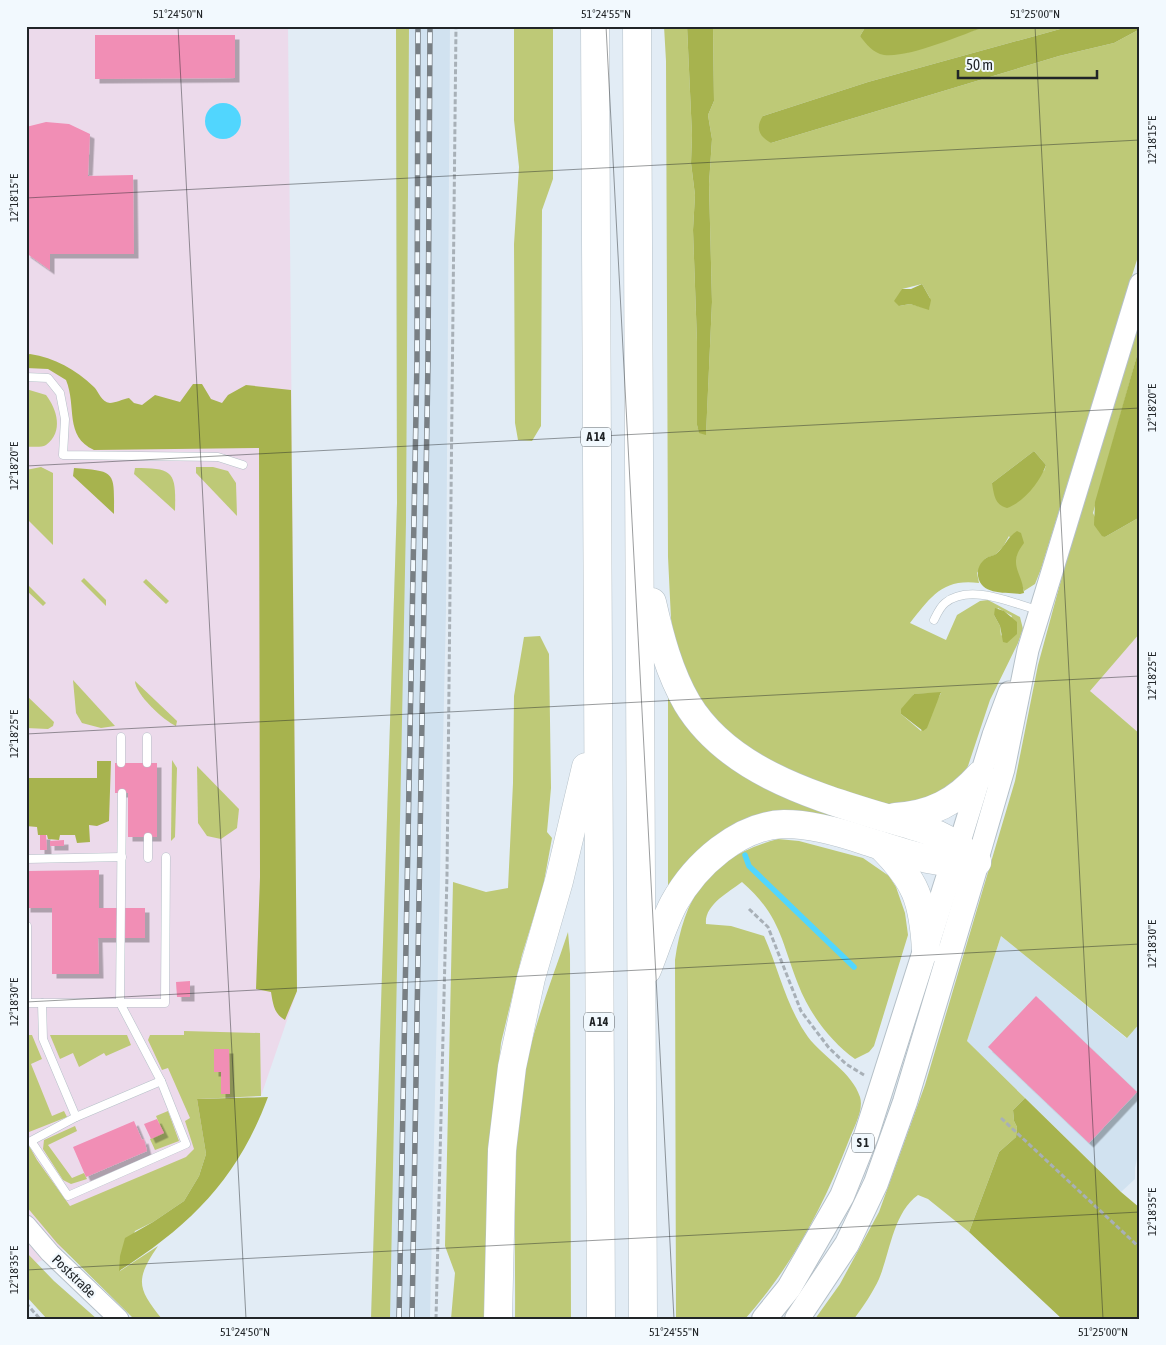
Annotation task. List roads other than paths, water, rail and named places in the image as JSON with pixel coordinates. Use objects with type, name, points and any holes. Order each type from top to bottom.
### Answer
[{"type":"highway","name":"A 14","points":[[595,26],[596,724],[601,1319]]},
{"type":"highway","points":[[637,26],[641,557],[643,1319]]},
{"type":"highway","points":[[641,557],[661,641],[673,674],[687,704],[710,734],[734,755],[801,789],[947,837],[963,857],[934,862],[838,831],[783,824],[737,839],[712,855],[692,875],[674,904],[642,983]]},
{"type":"highway","points":[[498,1319],[502,1150],[512,1068],[531,978],[559,881],[596,724]]},
{"type":"highway","points":[[886,818],[917,816],[935,810],[965,792],[980,775]]},
{"type":"highway","points":[[880,845],[902,867],[912,884],[924,922],[926,950]]},
{"type":"main road","name":"S 1","points":[[764,1319],[789,1288],[842,1196],[866,1136],[926,950],[963,857],[1004,768],[1028,650],[1140,284]]},
{"type":"main road","name":"S 1","points":[[797,1319],[847,1244],[876,1182],[905,1102],[963,857],[980,775],[1014,679],[1028,650]]},
{"type":"street","name":"Poststraße","points":[[28,1229],[119,1319]]},
{"type":"lane","points":[[26,378],[48,378],[60,393],[65,418],[63,455],[218,457],[243,465]]},
{"type":"lane","points":[[934,620],[943,604],[957,596],[978,594],[1040,611]]},
{"type":"lane","points":[[121,737],[121,763]]},
{"type":"lane","points":[[147,737],[147,763]]},
{"type":"lane","points":[[122,793],[120,1003],[161,1082],[186,1144],[68,1196],[31,1141],[76,1117],[161,1082]]},
{"type":"lane","points":[[148,837],[148,858]]},
{"type":"lane","points":[[26,859],[122,857]]},
{"type":"lane","points":[[27,926],[27,1003],[165,1003],[166,857]]},
{"type":"lane","points":[[42,1003],[43,1039],[76,1117]]},
{"type":"water","points":[[223,103],[235,109],[241,121],[235,133],[223,139],[211,133],[205,121],[211,109]]},
{"type":"waterway","points":[[745,855],[749,866],[854,967]]},
{"type":"railway","points":[[399,1319],[417,360],[418,26]]},
{"type":"railway","points":[[412,1319],[428,361],[430,26]]}]
